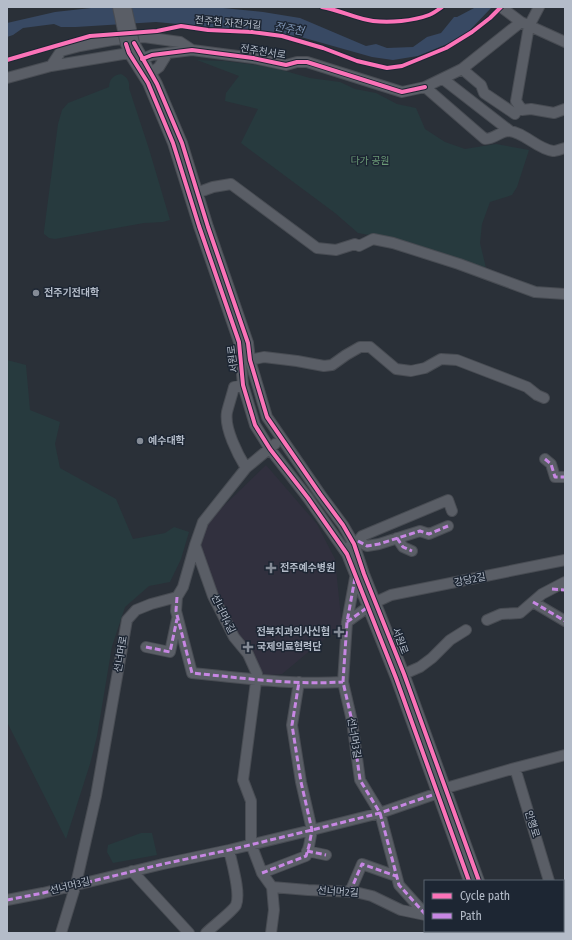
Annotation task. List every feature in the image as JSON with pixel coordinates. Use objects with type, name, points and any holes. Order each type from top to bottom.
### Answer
[{"type":"street","points":[[118,7],[130,47]]},
{"type":"street","points":[[126,7],[130,47]]},
{"type":"street","points":[[501,7],[525,24],[565,42]]},
{"type":"street","name":"전주천서로","points":[[142,59],[152,55],[192,50],[253,58],[286,65],[297,62],[306,62],[402,92],[425,88],[462,69],[525,24],[539,7]]},
{"type":"street","points":[[525,24],[516,101],[522,110],[531,109],[554,113],[565,109]]},
{"type":"street","points":[[51,66],[61,51],[112,40],[144,37],[180,42],[192,50]]},
{"type":"street","points":[[7,78],[130,47]]},
{"type":"street","name":"서원로","points":[[130,47],[142,59],[157,84],[182,143],[193,194],[239,342],[243,385],[255,424],[270,448],[308,498],[347,554],[360,576],[404,674],[442,790],[469,880]]},
{"type":"street","name":"서원로","points":[[130,47],[148,83],[193,194],[248,343],[250,360],[267,417],[320,494],[356,542],[360,576]]},
{"type":"street","points":[[151,73],[159,67],[168,54]]},
{"type":"street","points":[[462,69],[481,85],[484,93],[515,114]]},
{"type":"street","points":[[443,79],[510,131],[553,151],[565,148]]},
{"type":"street","points":[[425,88],[485,139],[491,139],[503,132],[510,131]]},
{"type":"street","points":[[193,194],[213,187],[231,184],[317,248],[336,250],[355,244],[359,246],[373,239],[459,264],[535,292],[565,294]]},
{"type":"street","points":[[250,360],[264,357],[324,366],[332,364],[360,347],[370,347],[396,369],[411,371],[425,368],[441,359],[457,360],[527,387],[537,396],[544,398]]},
{"type":"street","points":[[243,385],[234,387],[227,413],[231,437],[238,455],[246,468]]},
{"type":"street","points":[[282,439],[246,468],[204,522],[195,545],[183,587],[177,596],[176,611],[192,673],[257,680],[320,683],[343,682],[348,622],[360,576]]},
{"type":"street","points":[[545,459],[551,464],[555,477],[565,477]]},
{"type":"street","points":[[344,550],[362,536],[448,500],[452,511]]},
{"type":"street","points":[[356,542],[367,546],[379,544],[420,530],[429,534],[448,526]]},
{"type":"street","points":[[397,538],[403,547],[412,551]]},
{"type":"street","name":"선너머4길","points":[[195,545],[213,596],[234,637],[248,654],[257,674],[243,780],[251,801],[251,844]]},
{"type":"street","name":"강당2길","points":[[372,604],[391,595],[565,560]]},
{"type":"street","points":[[487,620],[500,614],[520,613],[542,594],[565,582]]},
{"type":"street","points":[[552,589],[565,590]]},
{"type":"street","name":"선너머로","points":[[61,933],[76,884],[96,796],[127,620],[136,610],[177,596]]},
{"type":"street","points":[[533,602],[565,621]]},
{"type":"street","points":[[348,622],[372,604]]},
{"type":"street","name":"서원로","points":[[372,604],[384,647],[478,880]]},
{"type":"street","points":[[146,647],[170,652],[178,618]]},
{"type":"street","points":[[404,674],[420,667],[432,658],[450,640],[466,630]]},
{"type":"street","points":[[262,873],[306,856],[312,830],[301,782],[292,724],[299,682]]},
{"type":"street","name":"선너머3길","points":[[343,682],[352,720],[360,780],[380,813],[399,885],[424,914]]},
{"type":"street","points":[[442,790],[565,755]]},
{"type":"street","name":"안행로","points":[[515,768],[550,880]]},
{"type":"street","name":"선너머3길","points":[[7,900],[229,850],[380,813],[442,790]]},
{"type":"street","points":[[251,844],[262,873],[272,887],[274,910],[271,933]]},
{"type":"street","points":[[206,933],[235,906],[237,896],[236,885],[229,850]]},
{"type":"street","points":[[307,851],[326,855]]},
{"type":"street","points":[[350,892],[362,864],[396,876]]},
{"type":"street","points":[[132,871],[186,932]]},
{"type":"street","name":"선너머2길","points":[[272,887],[350,892],[372,896],[401,910],[424,915]]},
{"type":"shaded area","name":"전주예수병원","points":[[266,465],[317,524],[335,559],[342,627],[318,644],[282,674],[261,676],[239,641],[210,577],[199,544],[201,528]]},
{"type":"green space","name":"다가 공원","points":[[197,60],[225,61],[271,67],[310,78],[340,82],[355,89],[376,93],[397,104],[416,108],[425,129],[445,142],[465,149],[496,144],[529,150],[517,187],[512,195],[490,202],[482,224],[480,243],[486,268],[412,243],[358,233],[335,213],[241,143],[258,109],[225,101],[226,93],[239,76]]},
{"type":"green space","points":[[121,74],[128,81],[170,220],[144,223],[55,239],[49,238],[44,234],[44,231],[58,124],[62,110],[68,103],[109,87],[112,78]]},
{"type":"green space","points":[[7,360],[26,365],[30,410],[60,422],[55,444],[60,468],[116,499],[133,539],[165,533],[174,527],[189,532],[181,559],[170,582],[149,586],[125,607],[112,646],[97,736],[90,764],[66,839],[7,722]]},
{"type":"green space","points":[[141,833],[152,833],[157,855],[113,863],[107,852],[108,845]]},
{"type":"water","name":"전주천","points":[[100,7],[213,7],[263,12],[300,18],[366,46],[376,44],[387,48],[413,47],[427,37],[441,33],[454,17],[457,17],[476,7],[492,7],[469,31],[452,42],[418,56],[393,60],[372,57],[301,37],[276,33],[156,22],[76,27],[61,27],[54,24],[23,28],[7,37],[7,23],[55,12]]},
{"type":"marked path","points":[[545,459],[551,464],[555,477],[565,477]]},
{"type":"marked path","points":[[358,541],[367,546],[379,544],[420,531],[429,534],[448,526]]},
{"type":"marked path","points":[[397,538],[403,547],[412,551]]},
{"type":"marked path","points":[[355,578],[347,622],[343,682],[352,721],[360,780],[380,813],[399,885],[424,913]]},
{"type":"marked path","points":[[552,589],[565,590]]},
{"type":"marked path","points":[[177,597],[176,611],[192,673],[286,682],[343,682]]},
{"type":"marked path","points":[[533,602],[565,621]]},
{"type":"marked path","points":[[347,622],[368,607]]},
{"type":"marked path","points":[[146,647],[170,652],[177,619]]},
{"type":"marked path","points":[[262,873],[306,856],[309,846],[312,830],[301,782],[292,725],[299,682]]},
{"type":"marked path","points":[[7,900],[43,893],[312,830],[380,813],[438,793]]},
{"type":"marked path","points":[[307,851],[326,855]]},
{"type":"marked path","points":[[350,892],[362,864],[396,876]]},
{"type":"cycle path","points":[[322,7],[367,20],[387,22],[423,17],[442,7]]},
{"type":"cycle path","name":"전주천 자전거길","points":[[7,60],[90,36],[157,31],[181,26],[208,30],[252,32],[282,36],[323,48],[357,61],[387,68],[402,66],[446,48],[472,32],[501,7]]},
{"type":"cycle path","points":[[134,43],[157,84],[182,143],[208,227],[248,343],[250,360],[267,417],[343,525],[354,544],[364,574],[404,674],[479,880]]},
{"type":"cycle path","points":[[126,44],[129,53],[148,83],[173,143],[199,226],[239,342],[243,385],[255,425],[270,449],[308,498],[347,554],[396,678],[469,880]]},
{"type":"cycle path","points":[[142,59],[152,55],[192,50],[253,58],[286,65],[297,62],[307,62],[402,92],[425,87]]},
{"type":"place","name":"전주기전대학","points":[[36,293]]},
{"type":"place","name":"예수대학","points":[[140,441]]},
{"type":"place","name":"전주예수병원","points":[[271,568]]},
{"type":"place","name":"전북치과의사신협","points":[[339,632]]},
{"type":"place","name":"국제의료협력단","points":[[248,647]]}]
